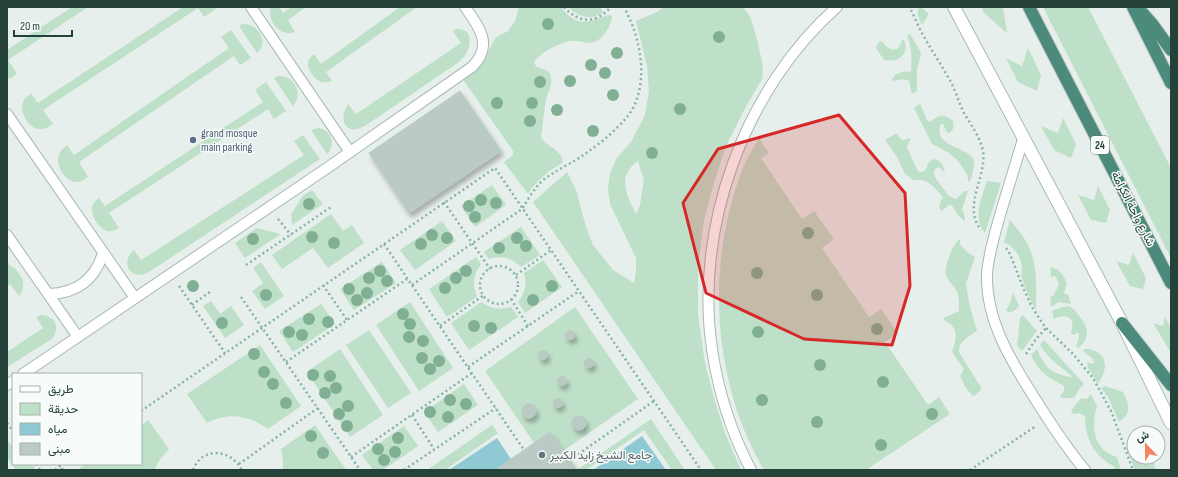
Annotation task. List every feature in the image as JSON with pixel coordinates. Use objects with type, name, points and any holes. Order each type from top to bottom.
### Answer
[{"type":"highway","name":"شارع واحة الكرامة","points":[[1029,7],[1171,284]]},
{"type":"highway","points":[[1133,7],[1171,83]]},
{"type":"highway","points":[[1137,7],[1153,25],[1171,50]]},
{"type":"highway","points":[[1122,323],[1171,385]]},
{"type":"street","points":[[954,7],[1024,136],[1122,323],[1171,423]]},
{"type":"lane","points":[[251,7],[350,152]]},
{"type":"lane","points":[[24,373],[270,207],[472,67],[477,62],[482,50],[483,36],[478,25],[465,7]]},
{"type":"lane","points":[[751,470],[732,425],[720,388],[712,349],[709,313],[709,276],[713,240],[720,204],[731,169],[744,135],[761,102],[780,71],[803,42],[837,7]]},
{"type":"lane","points":[[948,7],[960,18]]},
{"type":"lane","points":[[7,114],[135,298]]},
{"type":"lane","points":[[1024,136],[988,262],[987,275],[990,306],[994,322],[1001,339],[1016,368],[1048,418],[1085,470]]},
{"type":"lane","points":[[7,234],[78,337]]},
{"type":"lane","points":[[49,294],[67,292],[84,283],[96,270],[103,254]]},
{"type":"path","points":[[564,7],[572,15],[581,20],[590,20],[603,15],[611,7]]},
{"type":"path","points":[[412,285],[522,209],[542,181],[595,147],[619,125],[635,106],[640,86],[641,61],[636,34],[624,7]]},
{"type":"path","points":[[911,10],[926,40],[948,77],[980,141],[983,151],[983,167],[974,204],[975,218],[978,225],[988,236],[1004,245],[1010,254],[1030,301],[1046,328],[1073,354],[1092,378],[1112,411],[1133,470]]},
{"type":"path","points":[[142,409],[495,168],[701,470]]},
{"type":"path","points":[[444,202],[490,269]]},
{"type":"path","points":[[270,207],[291,235]]},
{"type":"path","points":[[246,265],[331,207]]},
{"type":"path","points":[[384,244],[524,450]]},
{"type":"path","points":[[516,275],[551,250]]},
{"type":"path","points":[[501,266],[512,270],[516,275],[518,280],[518,290],[511,299],[506,302],[500,304],[488,300],[481,290],[480,284],[482,278],[485,272],[490,269],[501,266]]},
{"type":"path","points":[[171,274],[225,353]]},
{"type":"path","points":[[286,362],[408,279]]},
{"type":"path","points":[[323,286],[347,320]]},
{"type":"path","points":[[468,367],[578,290]]},
{"type":"path","points":[[192,305],[211,291]]},
{"type":"path","points":[[440,326],[484,295]]},
{"type":"path","points":[[241,296],[360,470]]},
{"type":"path","points":[[511,299],[528,326]]},
{"type":"path","points":[[1016,368],[1036,339],[1046,328]]},
{"type":"path","points":[[351,457],[472,373]]},
{"type":"path","points":[[570,460],[654,401]]},
{"type":"path","points":[[239,464],[318,408]]},
{"type":"path","points":[[404,470],[496,408]]},
{"type":"path","points":[[412,415],[434,449]]},
{"type":"path","points":[[970,470],[1048,418]]},
{"type":"path","points":[[7,423],[8,428]]},
{"type":"path","points":[[193,470],[203,457],[216,453],[229,456],[239,464],[242,470]]},
{"type":"path","points":[[54,470],[61,465],[63,470]]},
{"type":"highlighted area","points":[[839,115],[905,193],[910,286],[892,345],[804,339],[706,293],[683,203],[718,149]]},
{"type":"green space","points":[[72,7],[88,7],[8,60],[17,74],[7,79],[7,50]]},
{"type":"green space","points":[[183,7],[214,7],[216,9],[204,17],[198,8],[43,110],[53,124],[50,126],[42,129],[36,128],[25,119],[22,104],[31,93],[38,103]]},
{"type":"green space","points":[[271,7],[279,7],[283,13],[291,7],[306,7],[288,20],[295,32],[285,33],[273,23],[270,12]]},
{"type":"green space","points":[[400,7],[417,7],[326,72],[332,81],[322,82],[314,77],[310,71],[308,62],[314,54],[321,64]]},
{"type":"green space","points":[[519,7],[561,7],[573,19],[581,22],[591,21],[608,15],[612,17],[607,30],[597,41],[588,43],[574,41],[564,42],[545,52],[534,62],[537,67],[546,70],[550,74],[551,80],[551,87],[547,94],[541,137],[559,153],[563,161],[543,177],[528,194],[504,162],[513,155],[513,151],[462,78],[475,68],[487,54],[496,37],[508,31],[515,21]]},
{"type":"green space","points":[[569,7],[600,7],[603,12],[599,15],[585,17]]},
{"type":"green space","points":[[664,7],[743,7],[750,16],[762,62],[762,79],[726,146],[714,183],[704,220],[698,267],[698,315],[705,363],[725,433],[741,470],[716,470],[533,202],[567,172],[576,190],[586,227],[593,245],[613,270],[634,283],[636,258],[610,204],[608,189],[610,173],[617,158],[631,142],[645,115],[649,91],[647,66],[636,21],[655,13]],"holes":[[[638,161],[644,180],[640,205],[636,214],[629,200],[625,186],[627,173]]]},
{"type":"green space","points":[[919,7],[929,14],[922,25],[918,14]]},
{"type":"green space","points":[[982,7],[1003,7],[1007,33],[983,12]]},
{"type":"green space","points":[[1043,7],[1088,7],[1171,168],[1171,258]]},
{"type":"green space","points":[[242,24],[253,27],[260,34],[262,44],[261,49],[257,53],[239,26]]},
{"type":"green space","points":[[457,29],[466,31],[470,41],[466,54],[459,62],[365,126],[358,129],[352,129],[345,125],[344,115],[348,104],[356,114],[461,43],[453,31]]},
{"type":"green space","points":[[231,30],[251,58],[240,65],[234,56],[79,162],[88,177],[86,179],[76,182],[65,176],[58,163],[62,149],[67,145],[74,155],[229,48],[221,37]]},
{"type":"green space","points":[[910,34],[921,53],[917,70],[917,91],[912,94],[909,81],[903,79],[892,81],[892,79],[898,74],[911,71],[912,62],[910,44],[907,35]]},
{"type":"green space","points":[[902,40],[904,40],[906,46],[903,55],[895,60],[884,60],[876,48],[880,41],[892,49],[897,49]]},
{"type":"green space","points":[[1028,48],[1041,75],[1037,91],[1018,82],[1006,58],[1022,66]]},
{"type":"green space","points":[[278,76],[289,78],[296,86],[298,96],[293,106],[274,78]]},
{"type":"green space","points":[[266,82],[286,111],[274,119],[268,109],[109,213],[119,228],[112,231],[107,231],[97,223],[92,213],[92,207],[99,198],[105,206],[263,102],[255,90]]},
{"type":"green space","points":[[920,104],[927,120],[930,122],[941,116],[953,121],[954,125],[952,131],[949,133],[943,124],[941,124],[941,137],[945,142],[964,151],[973,158],[974,167],[969,183],[967,175],[956,159],[949,153],[932,144],[914,108]]},
{"type":"green space","points":[[1063,118],[1076,144],[1071,158],[1054,150],[1041,126],[1058,133]]},
{"type":"green space","points":[[319,128],[330,135],[332,143],[327,154],[311,130]]},
{"type":"green space","points":[[897,134],[902,140],[911,138],[907,148],[919,172],[925,171],[928,163],[932,160],[935,159],[940,161],[945,172],[939,167],[935,169],[934,173],[936,179],[949,196],[956,199],[965,191],[968,191],[962,209],[965,221],[950,204],[942,211],[939,208],[943,197],[930,184],[923,180],[913,180],[905,174],[897,157],[885,140]]},
{"type":"green space","points":[[303,135],[320,159],[149,272],[137,275],[129,270],[127,260],[134,250],[141,260],[304,155],[294,141]]},
{"type":"green space","points":[[759,138],[769,153],[761,158],[802,219],[814,211],[834,239],[822,248],[869,317],[881,309],[898,333],[885,342],[928,405],[939,397],[950,414],[866,470],[764,470],[747,436],[734,399],[725,362],[720,324],[719,285],[723,247],[730,209],[741,173]]},
{"type":"green space","points":[[987,181],[1001,183],[985,233],[979,220],[979,207]]},
{"type":"green space","points":[[492,185],[506,205],[475,227],[461,206]]},
{"type":"green space","points":[[1098,186],[1110,210],[1106,223],[1091,220],[1078,195],[1094,200]]},
{"type":"green space","points":[[312,190],[323,204],[292,225],[291,214],[303,196]]},
{"type":"green space","points":[[331,214],[343,231],[352,225],[364,243],[328,268],[313,248],[282,269],[272,255]]},
{"type":"green space","points":[[1010,220],[1022,235],[1034,262],[1036,281],[1036,310],[1023,282],[1020,258],[1014,249],[1004,242]]},
{"type":"green space","points":[[442,221],[456,241],[415,270],[400,250]]},
{"type":"green space","points":[[521,227],[540,255],[521,267],[514,261],[502,257],[489,259],[484,252]]},
{"type":"green space","points":[[257,228],[281,234],[245,258],[235,243]]},
{"type":"green space","points":[[960,239],[960,244],[967,252],[975,257],[966,284],[969,303],[977,331],[962,342],[959,348],[959,352],[982,389],[973,396],[966,388],[960,376],[964,369],[952,352],[955,343],[955,330],[943,318],[959,311],[959,299],[957,292],[947,278],[945,272],[947,262],[954,245]]},
{"type":"green space","points":[[1133,253],[1146,278],[1143,289],[1130,286],[1116,261],[1129,265]]},
{"type":"green space","points":[[476,257],[481,264],[476,272],[474,280],[474,288],[477,297],[447,317],[429,289]]},
{"type":"green space","points":[[543,260],[562,287],[525,313],[518,302],[525,289],[524,273]]},
{"type":"green space","points":[[261,262],[284,296],[265,309],[252,291],[263,283],[253,268]]},
{"type":"green space","points":[[382,262],[396,283],[354,310],[340,289]]},
{"type":"green space","points":[[7,264],[12,266],[22,278],[23,287],[19,296],[10,284],[7,286]]},
{"type":"green space","points":[[1050,267],[1061,272],[1064,277],[1067,283],[1064,293],[1068,295],[1071,304],[1059,302],[1051,307],[1050,297],[1053,296],[1059,285],[1055,276],[1051,277]]},
{"type":"green space","points":[[1013,293],[1019,306],[1012,312],[1008,312],[1006,310]]},
{"type":"green space","points":[[211,301],[220,314],[231,306],[244,325],[225,338],[203,306]]},
{"type":"green space","points":[[410,302],[453,368],[419,391],[376,325]]},
{"type":"green space","points":[[481,302],[496,308],[511,307],[518,317],[469,350],[451,323]]},
{"type":"green space","points":[[321,304],[335,324],[293,352],[279,331]]},
{"type":"green space","points":[[1069,306],[1077,312],[1083,321],[1087,334],[1085,341],[1078,348],[1076,346],[1079,339],[1079,333],[1073,335],[1071,334],[1072,320],[1064,316],[1054,319],[1052,311]]},
{"type":"green space","points":[[575,307],[638,399],[563,451],[550,432],[534,443],[485,371]]},
{"type":"green space","points":[[41,315],[50,317],[53,320],[56,326],[55,335],[52,339],[7,367],[7,352],[43,328],[36,317]]},
{"type":"green space","points":[[1023,315],[1037,331],[1022,351],[1017,346],[1020,318]]},
{"type":"green space","points":[[1165,317],[1171,328],[1171,353],[1153,323],[1163,326]]},
{"type":"green space","points":[[369,330],[411,393],[388,408],[346,345]]},
{"type":"green space","points":[[1044,340],[1084,384],[1074,398],[1062,398],[1060,396],[1064,391],[1064,386],[1048,377],[1041,371],[1034,361],[1031,355],[1037,349],[1049,369],[1058,374],[1072,376],[1043,350],[1040,345]]},
{"type":"green space","points":[[260,345],[301,406],[268,429],[246,418],[231,416],[223,417],[207,423],[187,394]]},
{"type":"green space","points":[[340,349],[383,415],[350,437],[307,372]]},
{"type":"green space","points":[[1090,349],[1098,353],[1105,362],[1104,372],[1098,384],[1088,368],[1087,362],[1094,364],[1094,362],[1092,358],[1084,352],[1083,350]]},
{"type":"green space","points":[[464,384],[478,405],[438,432],[424,412]]},
{"type":"green space","points":[[1105,386],[1123,392],[1127,400],[1128,412],[1119,422],[1108,397],[1101,388]]},
{"type":"green space","points":[[1091,394],[1097,406],[1094,422],[1096,437],[1103,449],[1109,454],[1117,457],[1121,470],[1113,470],[1115,467],[1101,458],[1092,446],[1089,439],[1085,424],[1085,416],[1082,414],[1073,414],[1071,411],[1081,398],[1087,399]]},
{"type":"green space","points":[[651,419],[685,470],[672,470],[644,430],[586,470],[577,470]]},
{"type":"green space","points":[[148,420],[169,449],[161,458],[154,470],[77,470],[84,465],[142,465],[142,425]]},
{"type":"green space","points":[[315,425],[346,470],[283,470],[281,449]]},
{"type":"green space","points":[[492,425],[498,433],[445,470],[427,470]]},
{"type":"green space","points":[[404,426],[418,446],[383,470],[373,470],[362,455]]},
{"type":"green space","points":[[7,440],[12,447],[12,464],[7,457]]},
{"type":"green space","points":[[13,465],[33,465],[35,468],[31,470],[16,470]]},
{"type":"green space","points":[[1133,465],[1154,465],[1158,470],[1135,470]]},
{"type":"water","points":[[642,436],[666,470],[593,470]]},
{"type":"water","points":[[497,438],[511,459],[495,470],[449,470]]},
{"type":"building","points":[[460,91],[501,151],[409,213],[369,153]]},
{"type":"building","points":[[570,330],[575,335],[570,340],[565,335]]},
{"type":"building","points":[[543,350],[548,355],[543,360],[538,355]]},
{"type":"building","points":[[589,358],[594,363],[589,368],[584,363]]},
{"type":"building","points":[[562,376],[567,381],[562,386],[557,381]]},
{"type":"building","points":[[558,398],[563,403],[558,408],[553,403]]},
{"type":"building","points":[[529,404],[534,406],[536,411],[534,416],[529,418],[524,416],[522,411],[524,406]]},
{"type":"building","points":[[579,416],[584,418],[586,423],[584,428],[579,430],[574,428],[572,423],[574,418]]},
{"type":"building","name":"جامع الشيخ زايد الكبير","points":[[550,432],[577,470],[495,470],[524,450]]},
{"type":"place","name":"grand mosque main parking","points":[[193,140]]},
{"type":"place","name":"جامع الشيخ زايد الكبير","points":[[542,455]]}]
